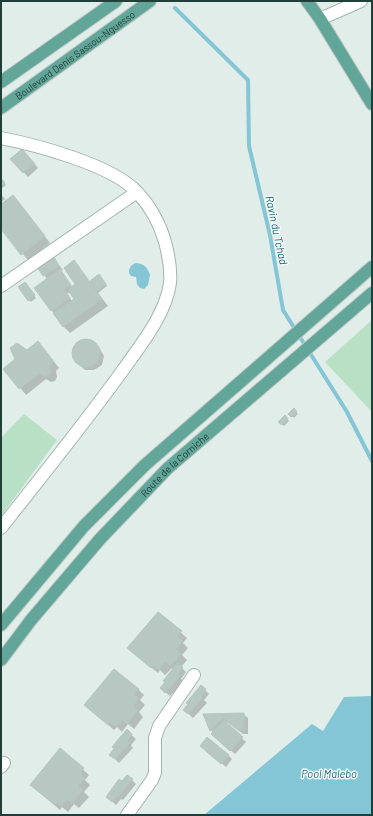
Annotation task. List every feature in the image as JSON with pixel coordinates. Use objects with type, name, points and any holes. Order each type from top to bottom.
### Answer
[{"type":"main road","name":"Boulevard Denis Sassou-Nguesso","points":[[1,82],[116,1]]},
{"type":"main road","name":"Boulevard Denis Sassou-Nguesso","points":[[1,108],[150,1]]},
{"type":"main road","points":[[307,1],[320,19],[372,104]]},
{"type":"main road","name":"Route de la Corniche","points":[[1,625],[84,526],[145,465],[372,267]]},
{"type":"main road","name":"Route de la Corniche","points":[[1,660],[31,620],[100,539],[168,468],[368,296]]},
{"type":"street","points":[[320,19],[361,1]]},
{"type":"street","points":[[1,138],[43,148],[99,168],[119,178],[137,192],[162,228],[168,253],[170,283],[162,310],[149,333],[95,409],[1,528]]},
{"type":"street","points":[[1,286],[137,192]]},
{"type":"street","points":[[127,815],[152,780],[155,773],[155,738],[159,726],[194,675]]},
{"type":"green space","points":[[372,320],[372,412],[325,362]]},
{"type":"green space","points":[[24,414],[57,440],[1,516],[1,438]]},
{"type":"water","points":[[136,263],[145,266],[150,275],[148,285],[144,289],[140,288],[137,284],[136,277],[131,276],[129,273],[131,266]]},
{"type":"water","name":"Pool Malebo","points":[[372,696],[372,815],[204,815],[312,724],[323,731],[344,697]]},
{"type":"building","points":[[22,149],[35,164],[23,173],[10,159]]},
{"type":"building","points":[[1,178],[5,183],[1,186]]},
{"type":"building","points":[[13,195],[45,236],[21,255],[1,229],[1,204]]},
{"type":"building","points":[[54,257],[59,266],[43,276],[37,267]]},
{"type":"building","points":[[74,260],[102,299],[63,327],[53,313],[74,299],[68,290],[75,284],[64,268]]},
{"type":"building","points":[[60,269],[71,285],[64,289],[70,298],[51,311],[34,288]]},
{"type":"building","points":[[99,274],[106,284],[97,291],[90,281]]},
{"type":"building","points":[[25,282],[35,295],[28,301],[18,287]]},
{"type":"building","points":[[86,339],[96,343],[100,353],[96,363],[86,367],[76,363],[72,353],[76,343]]},
{"type":"building","points":[[38,341],[54,362],[50,365],[50,373],[49,375],[44,376],[39,374],[19,389],[3,369],[15,359],[10,348],[17,343],[27,350]]},
{"type":"building","points":[[294,408],[297,412],[291,417],[288,414]]},
{"type":"building","points":[[285,415],[288,419],[282,425],[278,422]]},
{"type":"building","points":[[158,612],[182,631],[177,637],[183,641],[176,649],[181,653],[170,666],[165,662],[159,670],[153,665],[151,668],[127,648]]},
{"type":"building","points":[[177,663],[183,667],[178,674],[180,676],[165,693],[160,688],[165,682],[163,681]]},
{"type":"building","points":[[114,669],[139,689],[134,694],[139,698],[133,706],[138,710],[127,724],[122,719],[116,727],[110,722],[108,725],[84,705]]},
{"type":"building","points":[[201,685],[206,689],[201,696],[203,698],[188,714],[183,710],[188,704],[186,703]]},
{"type":"building","points":[[244,713],[244,730],[238,730],[223,718],[210,731],[203,714]]},
{"type":"building","points":[[224,720],[243,737],[230,751],[211,734]]},
{"type":"building","points":[[127,729],[132,734],[127,741],[130,743],[115,759],[109,755],[114,749],[112,747]]},
{"type":"building","points":[[207,737],[229,755],[221,764],[200,746]]},
{"type":"building","points":[[60,748],[84,768],[80,773],[85,778],[78,786],[83,790],[72,803],[67,799],[61,806],[56,802],[54,804],[30,785]]},
{"type":"building","points":[[127,775],[133,779],[112,802],[106,797],[119,779],[122,781]]},
{"type":"waterway","name":"Ravin du Tchad","points":[[175,8],[248,80],[249,146],[270,235],[283,310],[347,412],[372,461]]}]
